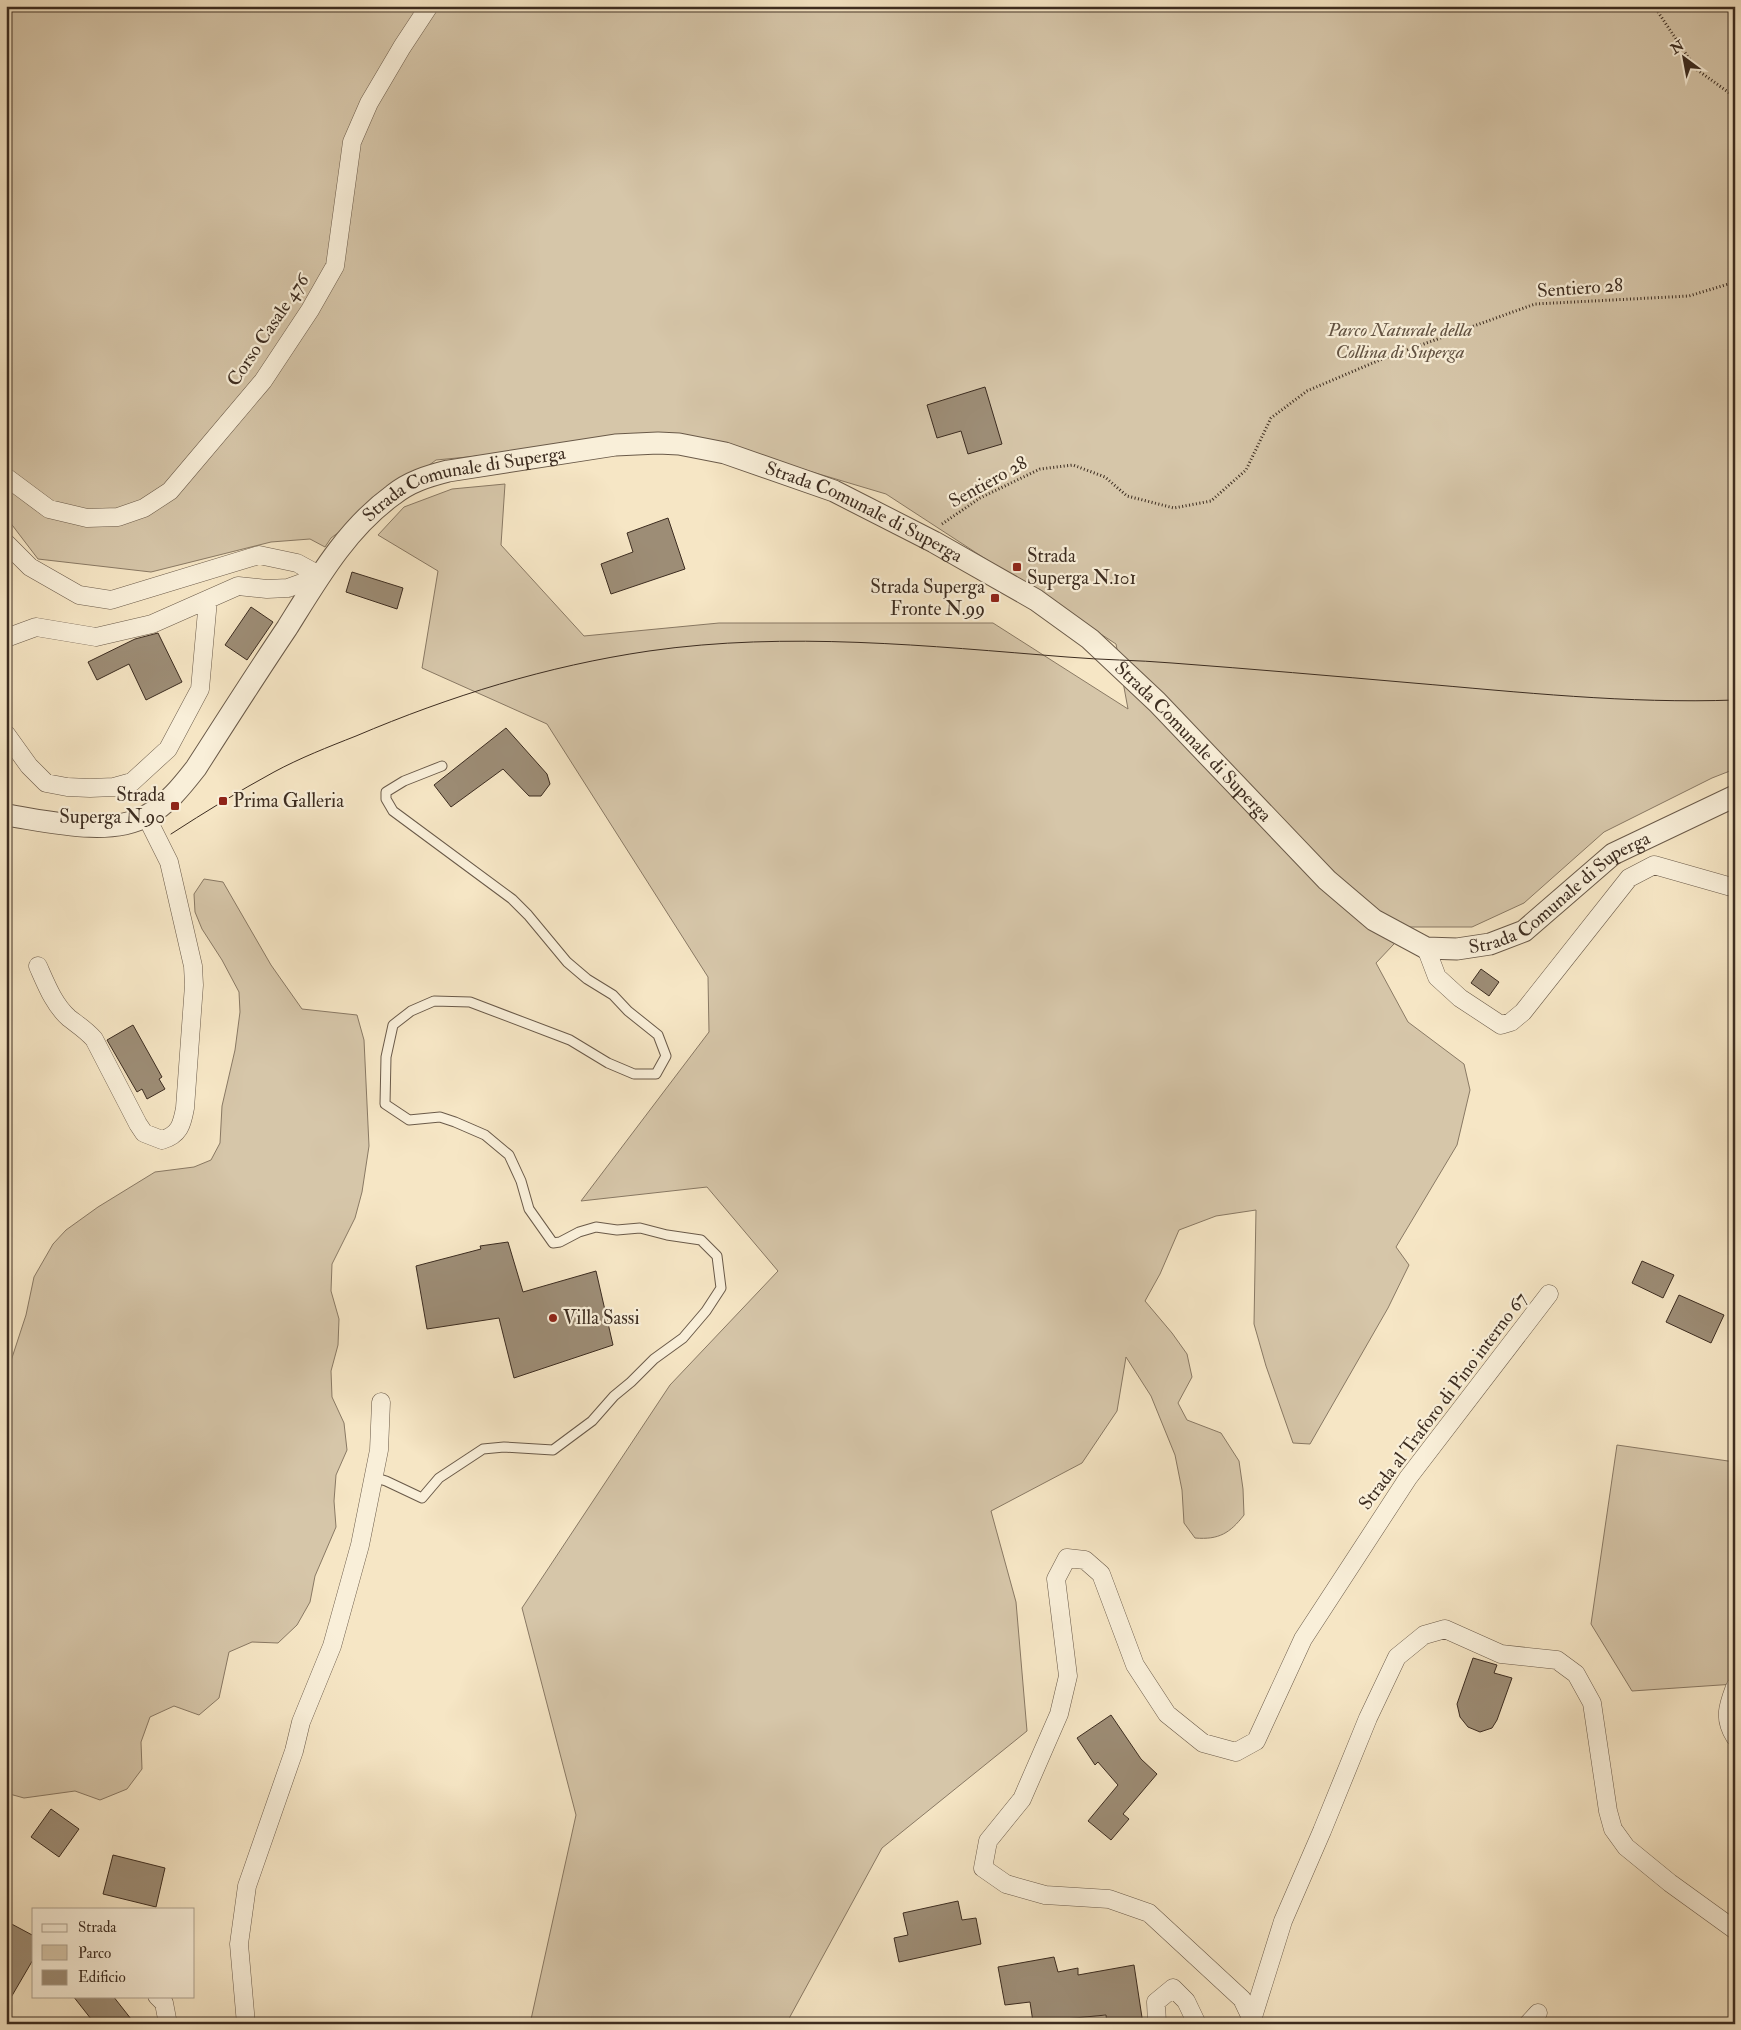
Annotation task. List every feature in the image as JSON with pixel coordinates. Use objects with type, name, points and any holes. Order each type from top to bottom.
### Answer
[{"type":"street","name":"Corso Casale 476","points":[[6,477],[49,509],[87,518],[118,517],[144,508],[170,491],[263,381],[310,310],[335,266],[352,142],[369,103],[429,6]]},
{"type":"street","name":"Strada Comunale di Superga","points":[[6,815],[67,824],[100,826],[126,824],[146,816],[164,804],[196,768],[321,576],[359,524],[393,494],[409,484],[448,471],[615,445],[658,443],[679,444],[725,452],[834,491],[934,542],[1036,600],[1090,639],[1157,702],[1327,880],[1374,920],[1426,948],[1457,949],[1490,944],[1524,931],[1613,854],[1735,796]]},
{"type":"street","points":[[6,543],[30,566],[79,595],[111,600],[259,555],[297,563],[321,576]]},
{"type":"street","points":[[6,638],[36,627],[96,637],[152,624],[238,586],[267,589],[288,588],[321,576]]},
{"type":"street","points":[[6,734],[29,766],[46,783],[67,787],[114,788],[132,782],[168,749],[200,689],[208,600]]},
{"type":"street","points":[[38,966],[59,1006],[68,1017],[87,1031],[94,1039],[144,1133],[162,1140],[171,1138],[178,1132],[183,1122],[185,1108],[194,984],[193,966],[169,862],[146,816]]},
{"type":"street","points":[[1426,948],[1437,977],[1460,998],[1501,1025],[1511,1022],[1523,1012],[1629,878],[1634,875],[1654,865],[1735,888]]},
{"type":"street","name":"Strada al Traforo di Pino interno 67","points":[[1252,2022],[1242,1999],[1149,1913],[1109,1899],[1045,1895],[1006,1884],[983,1868],[988,1841],[1022,1798],[1059,1714],[1068,1676],[1056,1579],[1067,1558],[1085,1560],[1101,1574],[1135,1664],[1167,1714],[1203,1743],[1236,1752],[1256,1741],[1304,1638],[1403,1486],[1549,1294]]},
{"type":"street","points":[[246,2024],[239,1944],[247,1886],[294,1751],[301,1722],[332,1646],[360,1545],[379,1450],[381,1402]]},
{"type":"street","points":[[1252,2022],[1283,1921],[1368,1718],[1397,1657],[1424,1635],[1445,1629],[1501,1654],[1557,1660],[1576,1674],[1592,1703],[1608,1811],[1613,1829],[1626,1847],[1670,1884],[1735,1930]]},
{"type":"street","points":[[1735,1687],[1726,1710],[1731,1730],[1735,1736]]},
{"type":"street","points":[[1156,2024],[1156,2002],[1173,1988],[1186,2002],[1197,2024]]},
{"type":"street","points":[[160,1998],[164,2003],[168,2024]]},
{"type":"lane","points":[[373,1477],[386,1480],[422,1498],[439,1478],[483,1449],[504,1447],[553,1450],[592,1421],[614,1396],[654,1359],[683,1338],[706,1311],[721,1288],[717,1256],[701,1240],[667,1235],[640,1228],[617,1230],[596,1227],[579,1232],[560,1242],[553,1243],[529,1210],[521,1181],[510,1155],[486,1135],[440,1118],[409,1120],[385,1104],[386,1057],[393,1025],[411,1011],[434,1002],[470,1002],[500,1012],[570,1040],[608,1063],[634,1074],[656,1074],[666,1056],[658,1035],[628,1011],[613,995],[587,979],[567,962],[528,915],[512,899],[393,811],[386,799],[386,792],[404,781],[442,766]]},
{"type":"path","points":[[1654,6],[1696,69],[1735,97]]},
{"type":"path","name":"Sentiero 28","points":[[934,542],[942,524],[980,498],[1040,469],[1073,465],[1105,477],[1127,496],[1174,508],[1211,501],[1246,470],[1271,418],[1307,391],[1382,359],[1535,304],[1689,296],[1735,282]]},
{"type":"green space","name":"Parco Naturale della Collina di Superga","points":[[6,6],[1735,6],[1735,769],[1712,778],[1604,832],[1524,903],[1472,927],[1410,927],[1376,963],[1408,1022],[1464,1064],[1470,1090],[1457,1145],[1396,1247],[1409,1265],[1388,1308],[1310,1444],[1293,1443],[1266,1366],[1254,1324],[1256,1210],[1216,1216],[1179,1230],[1160,1274],[1145,1301],[1187,1354],[1192,1377],[1178,1403],[1187,1420],[1221,1433],[1239,1461],[1244,1515],[1229,1531],[1223,1534],[1211,1538],[1195,1538],[1184,1523],[1182,1490],[1175,1455],[1151,1396],[1126,1357],[1117,1411],[1082,1463],[991,1511],[1016,1602],[1027,1731],[882,1848],[786,2024],[530,2024],[576,1815],[522,1608],[670,1385],[778,1271],[707,1187],[581,1201],[709,1032],[708,977],[547,724],[422,668],[438,571],[378,535],[404,507],[452,489],[505,484],[501,545],[584,636],[719,623],[993,623],[1128,709],[1116,644],[886,494],[742,451],[666,438],[436,460],[331,538],[325,547],[310,539],[271,542],[151,572],[38,559],[6,517]]},
{"type":"green space","points":[[204,879],[223,882],[271,965],[302,1009],[357,1015],[364,1040],[369,1146],[362,1192],[355,1218],[332,1264],[331,1291],[339,1319],[338,1345],[331,1371],[332,1397],[344,1423],[347,1450],[336,1475],[334,1501],[336,1527],[315,1576],[310,1602],[297,1625],[278,1643],[252,1642],[229,1652],[219,1698],[199,1715],[174,1706],[150,1717],[141,1742],[142,1769],[127,1789],[100,1800],[75,1791],[24,1798],[6,1793],[6,1376],[26,1315],[34,1277],[53,1244],[66,1230],[98,1207],[155,1172],[194,1167],[211,1160],[220,1143],[222,1106],[235,1050],[240,1012],[239,992],[222,960],[202,929],[195,912],[194,894]]},
{"type":"green space","points":[[1617,1445],[1735,1462],[1735,1684],[1632,1691],[1591,1624]]},
{"type":"building","points":[[985,387],[1002,444],[968,454],[961,431],[937,438],[927,405]]},
{"type":"building","points":[[668,518],[685,569],[611,594],[601,564],[633,552],[627,533]]},
{"type":"building","points":[[352,572],[403,588],[397,609],[346,592]]},
{"type":"building","points":[[251,607],[273,622],[247,660],[225,645]]},
{"type":"building","points":[[158,633],[182,682],[146,700],[129,664],[97,680],[88,662],[135,639]]},
{"type":"building","points":[[506,728],[547,774],[550,784],[541,796],[529,796],[503,769],[451,807],[434,785]]},
{"type":"building","points":[[1481,969],[1499,982],[1489,996],[1471,983]]},
{"type":"building","points":[[133,1025],[162,1077],[159,1079],[165,1089],[147,1099],[142,1089],[137,1092],[107,1040]]},
{"type":"building","name":"Villa Sassi","points":[[508,1242],[523,1292],[596,1271],[613,1345],[514,1378],[499,1318],[427,1329],[416,1266],[481,1249],[480,1246]]},
{"type":"building","points":[[1642,1261],[1674,1275],[1663,1298],[1632,1283]]},
{"type":"building","points":[[1679,1295],[1724,1315],[1711,1343],[1666,1322]]},
{"type":"building","points":[[1473,1658],[1497,1665],[1494,1673],[1512,1678],[1497,1720],[1492,1728],[1480,1732],[1468,1727],[1460,1717],[1457,1704]]},
{"type":"building","points":[[1111,1715],[1141,1759],[1157,1774],[1123,1814],[1129,1819],[1111,1840],[1088,1821],[1118,1785],[1098,1762],[1095,1765],[1077,1738]]},
{"type":"building","points":[[51,1809],[79,1829],[59,1857],[31,1837]]},
{"type":"building","points":[[113,1855],[165,1868],[156,1907],[103,1894]]},
{"type":"building","points":[[958,1901],[962,1920],[976,1918],[981,1944],[899,1962],[894,1938],[908,1935],[903,1913]]},
{"type":"building","points":[[6,1921],[32,1935],[32,1961],[6,2006]]},
{"type":"building","points":[[1054,1957],[1058,1972],[1078,1968],[1078,1975],[1134,1965],[1143,2024],[1107,2024],[1106,2015],[1033,2022],[1030,2002],[1005,2005],[998,1967]]},
{"type":"building","points":[[75,1998],[115,1998],[135,2024],[95,2024]]},
{"type":"tram line","points":[[171,834],[235,794],[304,757],[391,721],[463,695],[536,674],[611,657],[701,645],[753,642],[858,642],[1202,665],[1614,699],[1735,700]]},
{"type":"place","name":"Strada Superga N.101","points":[[1017,567]]},
{"type":"place","name":"Strada Superga Fronte N.99","points":[[995,598]]},
{"type":"place","name":"Prima Galleria","points":[[223,801]]},
{"type":"place","name":"Strada Superga N.90","points":[[175,806]]},
{"type":"place","name":"Villa Sassi","points":[[553,1318]]}]
